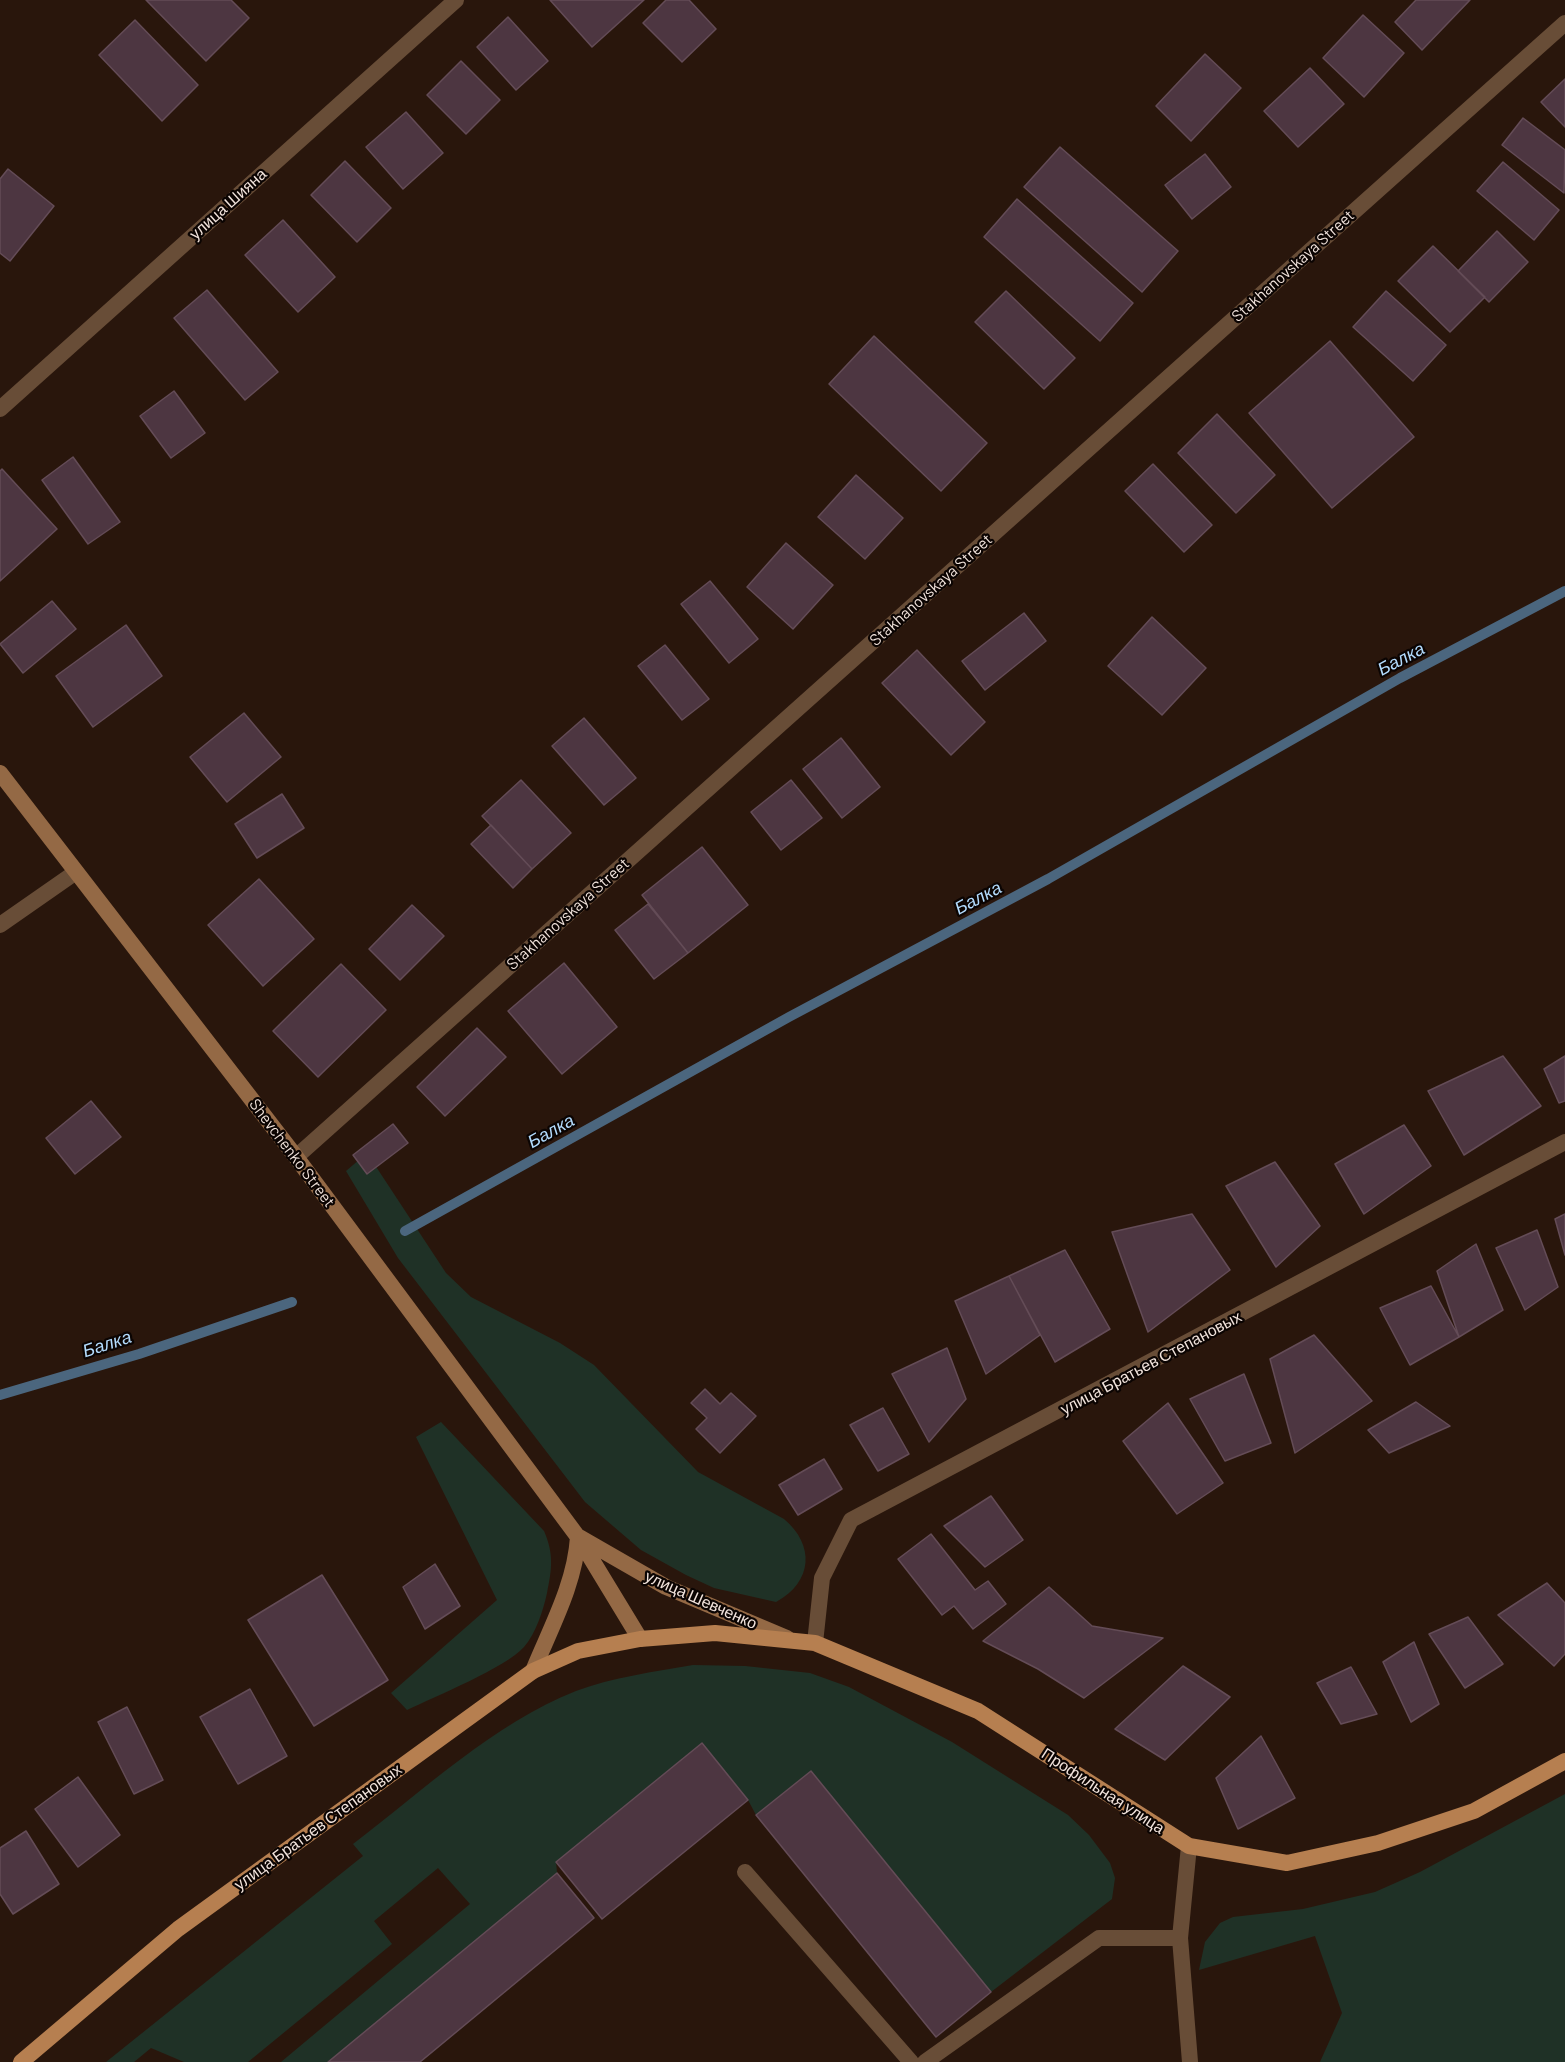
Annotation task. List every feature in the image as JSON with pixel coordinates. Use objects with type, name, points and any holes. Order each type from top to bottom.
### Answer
[{"type":"main road","name":"Shevchenko Street","points":[[0,773],[296,1157],[578,1537]]},
{"type":"main road","points":[[578,1537],[640,1639]]},
{"type":"main road","points":[[533,1671],[576,1565],[578,1537]]},
{"type":"main road","name":"улица Шевченко","points":[[578,1537],[677,1593],[794,1641]]},
{"type":"main road","name":"Профильная улица","points":[[640,1639],[715,1634],[815,1643],[978,1711],[1189,1846],[1287,1863],[1378,1843],[1474,1810],[1565,1761]]},
{"type":"main road","name":"улица Братьев Степановых","points":[[21,2062],[178,1929],[533,1671],[578,1652],[640,1639]]},
{"type":"street","name":"улица Шияна","points":[[0,409],[456,0]]},
{"type":"street","name":"Stakhanovskaya Street","points":[[296,1157],[1565,23]]},
{"type":"street","points":[[0,925],[76,872]]},
{"type":"street","name":"улица Братьев Степановых","points":[[815,1643],[822,1578],[851,1520],[1565,1142]]},
{"type":"street","points":[[1189,1846],[1180,1938],[1190,2062]]},
{"type":"street","points":[[745,1872],[911,2062]]},
{"type":"street","points":[[925,2062],[1099,1938],[1180,1938]]},
{"type":"green space","points":[[367,1153],[446,1273],[471,1297],[560,1343],[594,1365],[698,1472],[784,1519],[794,1529],[805,1551],[806,1563],[803,1574],[788,1594],[776,1602],[714,1588],[641,1550],[585,1502],[398,1258],[346,1171]]},
{"type":"green space","points":[[441,1422],[544,1531],[551,1554],[550,1576],[539,1622],[524,1647],[502,1664],[407,1710],[391,1693],[497,1600],[416,1437]]},
{"type":"green space","points":[[693,1665],[745,1666],[810,1673],[849,1687],[952,1742],[1068,1815],[1089,1835],[1110,1863],[1115,1878],[1112,1899],[991,1992],[811,1771],[756,1815],[748,1800],[702,1743],[556,1862],[557,1873],[328,2062],[281,2062],[470,1904],[438,1868],[374,1921],[392,1944],[248,2062],[184,2062],[151,2048],[134,2062],[106,2062],[363,1856],[353,1844],[460,1760],[516,1721],[590,1686],[619,1678]]},
{"type":"green space","points":[[1565,1794],[1565,2062],[1320,2062],[1342,2013],[1315,1936],[1199,1970],[1205,1942],[1220,1923],[1233,1917],[1303,1909],[1375,1892],[1420,1872]]},
{"type":"building","points":[[146,0],[231,0],[249,18],[206,61]]},
{"type":"building","points":[[550,0],[644,0],[592,47]]},
{"type":"building","points":[[666,0],[689,0],[716,29],[682,62],[643,23]]},
{"type":"building","points":[[1416,0],[1470,0],[1422,50],[1395,22]]},
{"type":"building","points":[[1363,15],[1404,53],[1364,97],[1323,58]]},
{"type":"building","points":[[508,17],[548,61],[516,90],[477,47]]},
{"type":"building","points":[[135,20],[198,85],[162,121],[99,55]]},
{"type":"building","points":[[1205,54],[1241,88],[1191,141],[1156,106]]},
{"type":"building","points":[[461,61],[500,100],[466,134],[427,95]]},
{"type":"building","points":[[1310,68],[1344,104],[1298,147],[1264,111]]},
{"type":"building","points":[[1565,79],[1565,127],[1541,102]]},
{"type":"building","points":[[406,112],[443,153],[403,189],[366,147]]},
{"type":"building","points":[[1523,118],[1565,150],[1564,193],[1502,145]]},
{"type":"building","points":[[1060,147],[1178,251],[1142,292],[1024,187]]},
{"type":"building","points":[[1205,154],[1231,187],[1192,219],[1165,185]]},
{"type":"building","points":[[345,161],[391,208],[357,242],[311,195]]},
{"type":"building","points":[[1503,162],[1559,210],[1534,240],[1477,191]]},
{"type":"building","points":[[8,169],[54,206],[10,261],[0,253],[0,179]]},
{"type":"building","points":[[1017,199],[1133,303],[1100,341],[984,237]]},
{"type":"building","points":[[283,220],[335,277],[298,312],[245,255]]},
{"type":"building","points":[[1497,231],[1528,262],[1489,302],[1458,271]]},
{"type":"building","points":[[1433,246],[1485,297],[1450,332],[1398,281]]},
{"type":"building","points":[[207,290],[278,372],[245,400],[174,318]]},
{"type":"building","points":[[1006,291],[1075,358],[1044,389],[975,322]]},
{"type":"building","points":[[1386,291],[1446,345],[1413,381],[1353,327]]},
{"type":"building","points":[[874,336],[987,443],[941,491],[829,384]]},
{"type":"building","points":[[1330,341],[1414,437],[1332,508],[1249,413]]},
{"type":"building","points":[[174,391],[205,433],[171,458],[140,416]]},
{"type":"building","points":[[1217,414],[1275,475],[1236,513],[1178,453]]},
{"type":"building","points":[[73,457],[120,522],[88,544],[42,480]]},
{"type":"building","points":[[1153,464],[1212,525],[1184,552],[1125,491]]},
{"type":"building","points":[[2,469],[57,529],[0,581],[0,471]]},
{"type":"building","points":[[856,475],[903,518],[865,559],[818,517]]},
{"type":"building","points":[[786,543],[833,585],[793,629],[747,587]]},
{"type":"building","points":[[710,581],[758,639],[729,663],[681,604]]},
{"type":"building","points":[[52,601],[76,629],[23,673],[0,644]]},
{"type":"building","points":[[1024,613],[1046,641],[985,690],[962,661]]},
{"type":"building","points":[[1152,617],[1206,668],[1162,715],[1108,666]]},
{"type":"building","points":[[126,625],[162,676],[93,727],[56,676]]},
{"type":"building","points":[[665,645],[709,699],[682,720],[638,666]]},
{"type":"building","points":[[917,650],[985,722],[951,755],[882,683]]},
{"type":"building","points":[[244,713],[281,757],[227,802],[190,757]]},
{"type":"building","points":[[584,718],[636,778],[604,805],[552,746]]},
{"type":"building","points":[[841,738],[880,787],[842,818],[803,769]]},
{"type":"building","points":[[521,780],[571,833],[532,869],[482,816]]},
{"type":"building","points":[[791,780],[822,818],[781,850],[751,812]]},
{"type":"building","points":[[282,794],[304,828],[257,858],[235,824]]},
{"type":"building","points":[[491,825],[532,869],[513,888],[471,844]]},
{"type":"building","points":[[702,847],[748,905],[688,953],[642,895]]},
{"type":"building","points":[[259,879],[314,939],[263,986],[208,925]]},
{"type":"building","points":[[648,904],[688,953],[654,979],[615,930]]},
{"type":"building","points":[[412,905],[444,936],[400,980],[369,949]]},
{"type":"building","points":[[564,963],[617,1027],[562,1074],[508,1011]]},
{"type":"building","points":[[341,964],[386,1010],[318,1077],[273,1031]]},
{"type":"building","points":[[477,1028],[506,1057],[445,1116],[417,1087]]},
{"type":"building","points":[[1503,1056],[1541,1106],[1464,1155],[1428,1091]]},
{"type":"building","points":[[1565,1056],[1565,1101],[1559,1103],[1544,1069]]},
{"type":"building","points":[[91,1101],[121,1137],[75,1174],[46,1138]]},
{"type":"building","points":[[393,1124],[408,1143],[367,1174],[353,1155]]},
{"type":"building","points":[[1404,1125],[1431,1166],[1364,1214],[1335,1164]]},
{"type":"building","points":[[1275,1162],[1320,1226],[1276,1267],[1226,1186]]},
{"type":"building","points":[[1192,1214],[1230,1270],[1148,1332],[1112,1232]]},
{"type":"building","points":[[1565,1214],[1565,1255],[1555,1219]]},
{"type":"building","points":[[1537,1230],[1558,1287],[1525,1310],[1496,1248]]},
{"type":"building","points":[[1476,1244],[1503,1310],[1459,1337],[1437,1271]]},
{"type":"building","points":[[1065,1250],[1110,1329],[1055,1362],[1009,1276]]},
{"type":"building","points":[[1009,1276],[1040,1335],[986,1374],[955,1301]]},
{"type":"building","points":[[1431,1286],[1459,1337],[1410,1365],[1380,1308]]},
{"type":"building","points":[[1314,1335],[1372,1401],[1295,1453],[1270,1359]]},
{"type":"building","points":[[947,1348],[966,1399],[929,1442],[892,1374]]},
{"type":"building","points":[[1244,1374],[1271,1443],[1225,1461],[1190,1399]]},
{"type":"building","points":[[705,1389],[720,1404],[731,1393],[756,1416],[720,1453],[696,1429],[707,1418],[691,1403]]},
{"type":"building","points":[[1416,1402],[1450,1426],[1389,1453],[1368,1430]]},
{"type":"building","points":[[1168,1403],[1223,1483],[1177,1514],[1123,1441]]},
{"type":"building","points":[[883,1408],[909,1454],[878,1471],[850,1425]]},
{"type":"building","points":[[824,1459],[842,1489],[798,1515],[779,1485]]},
{"type":"building","points":[[991,1496],[1023,1540],[985,1567],[944,1526]]},
{"type":"building","points":[[931,1534],[975,1590],[988,1581],[1006,1604],[973,1629],[954,1606],[942,1615],[898,1559]]},
{"type":"building","points":[[435,1564],[460,1606],[425,1629],[403,1587]]},
{"type":"building","points":[[322,1575],[388,1680],[314,1726],[248,1620]]},
{"type":"building","points":[[1547,1583],[1565,1603],[1565,1654],[1554,1666],[1498,1615]]},
{"type":"building","points":[[1049,1587],[1092,1626],[1163,1638],[1084,1698],[1038,1669],[983,1641]]},
{"type":"building","points":[[1468,1617],[1503,1664],[1465,1688],[1429,1634]]},
{"type":"building","points":[[1414,1642],[1439,1704],[1411,1722],[1383,1662]]},
{"type":"building","points":[[1183,1666],[1230,1697],[1165,1760],[1115,1729]]},
{"type":"building","points":[[1351,1667],[1377,1714],[1341,1724],[1317,1683]]},
{"type":"building","points":[[250,1689],[287,1756],[238,1784],[200,1717]]},
{"type":"building","points":[[127,1707],[163,1780],[134,1794],[98,1722]]},
{"type":"building","points":[[1261,1736],[1295,1798],[1238,1829],[1216,1778]]},
{"type":"building","points":[[702,1743],[748,1800],[602,1919],[556,1862]]},
{"type":"building","points":[[811,1771],[991,1992],[936,2037],[756,1815]]},
{"type":"building","points":[[78,1777],[120,1835],[78,1867],[35,1809]]},
{"type":"building","points":[[26,1831],[59,1884],[13,1914],[0,1894],[0,1848]]},
{"type":"building","points":[[557,1873],[594,1918],[420,2062],[328,2062]]},
{"type":"waterway","name":"Балка","points":[[405,1231],[789,1017],[1048,879],[1400,678],[1565,591]]},
{"type":"waterway","name":"Балка","points":[[0,1395],[139,1354],[292,1302]]}]
